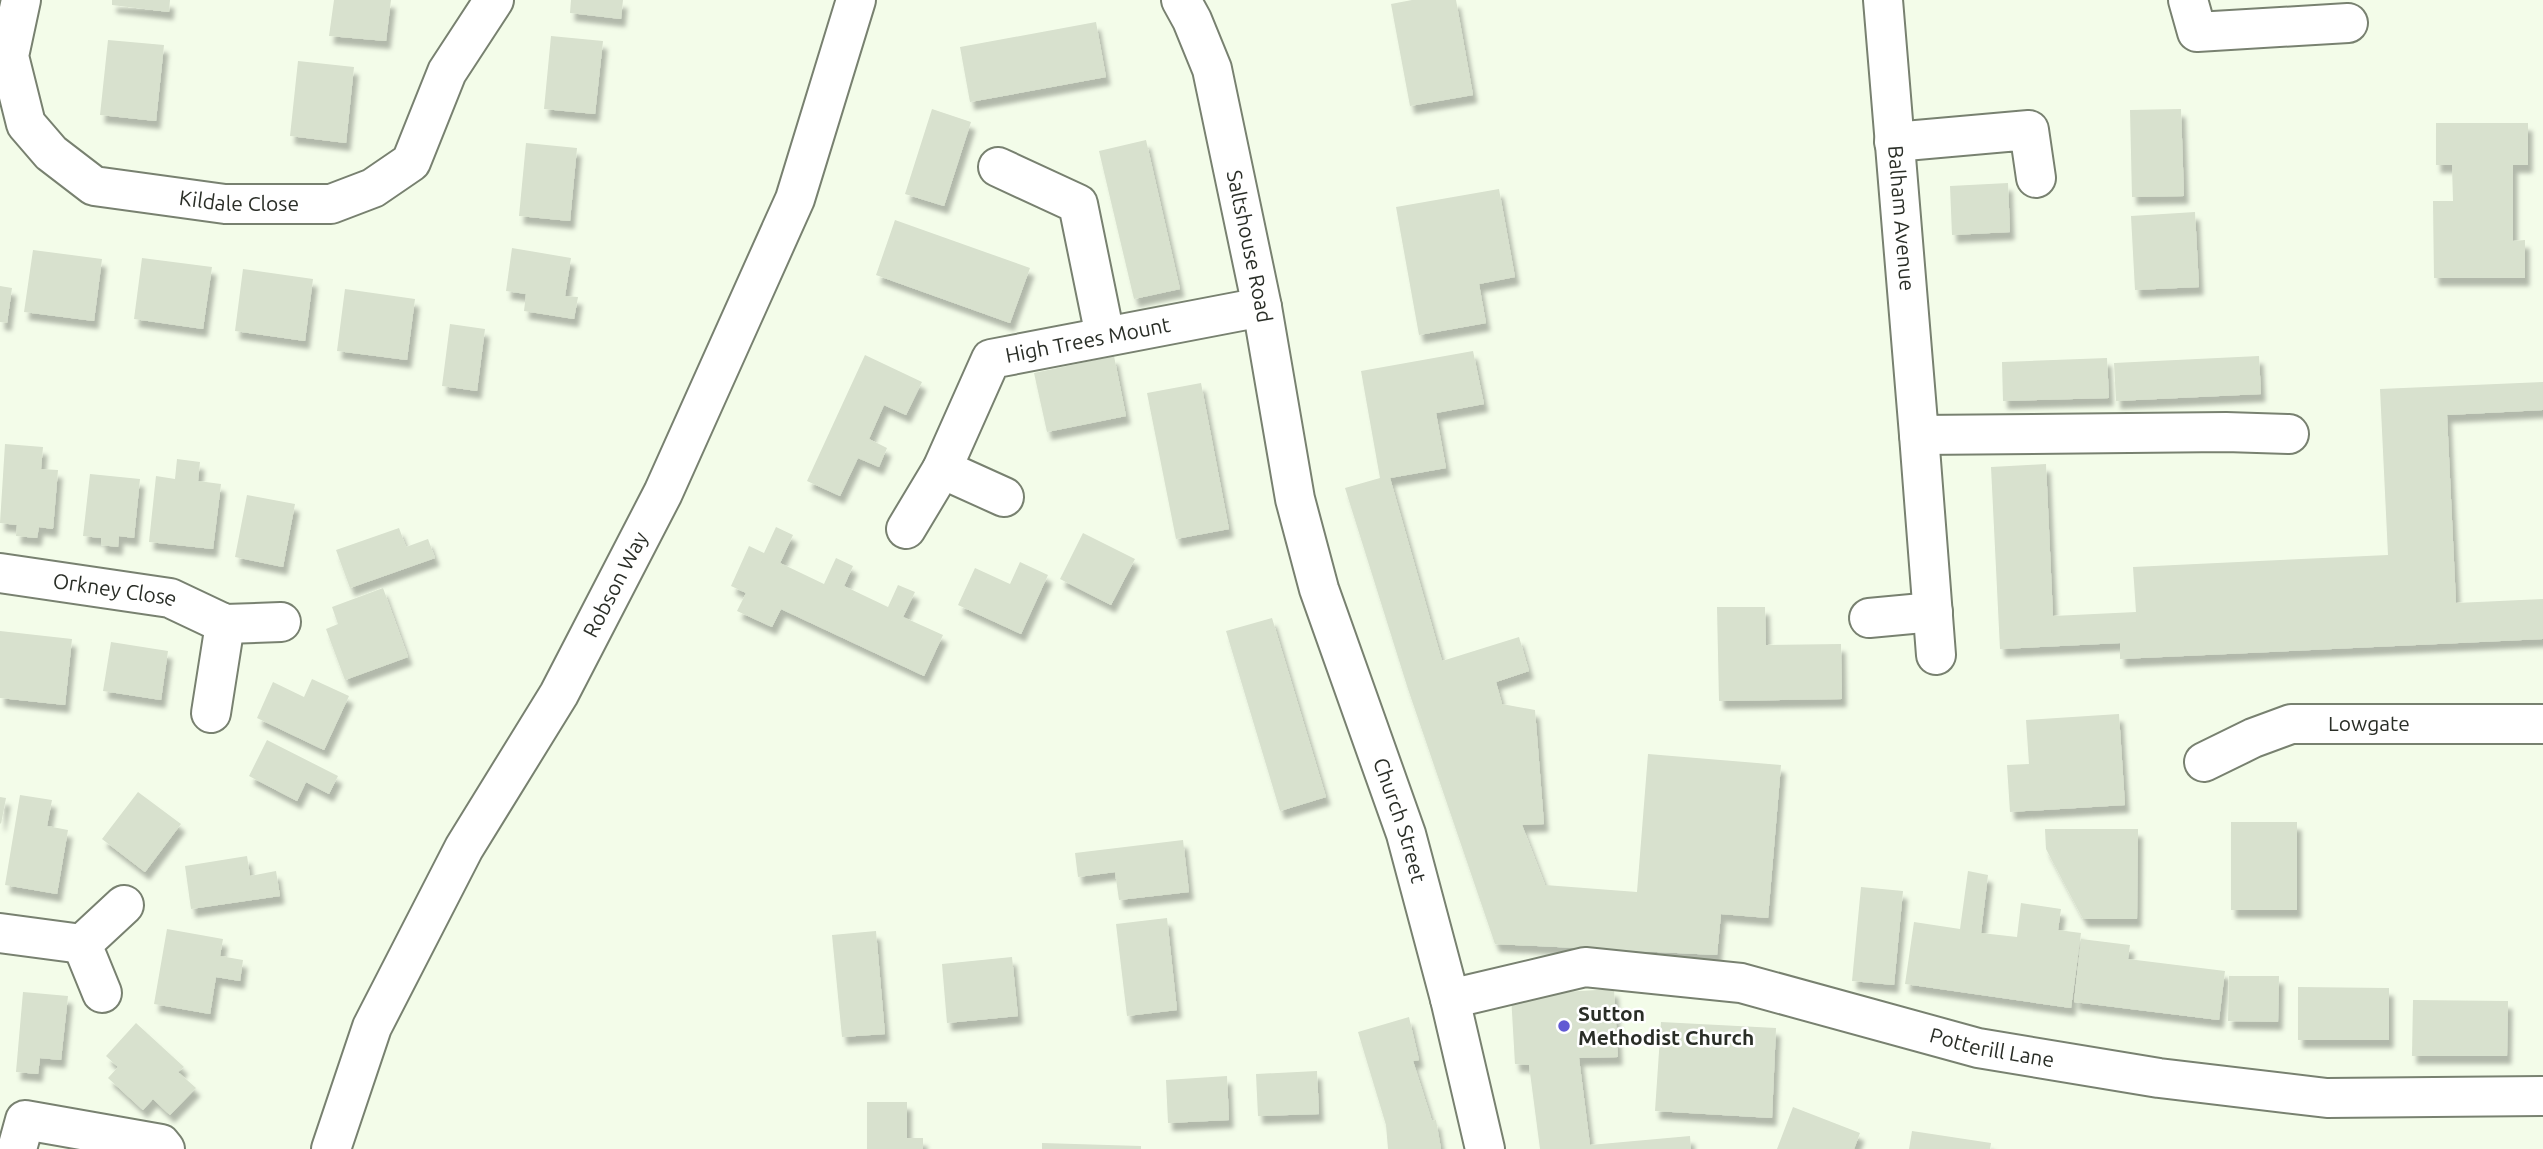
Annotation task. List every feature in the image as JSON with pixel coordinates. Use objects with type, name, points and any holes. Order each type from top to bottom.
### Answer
[{"type":"street","name":"Kildale Close","points":[[21,0],[9,56],[26,124],[51,153],[94,186],[225,204],[331,204],[373,188],[411,162],[447,72],[494,0]]},
{"type":"street","name":"Robson Way","points":[[331,1149],[372,1027],[464,848],[559,694],[663,494],[795,199],[856,0]]},
{"type":"street","name":"Saltshouse Road","points":[[1181,0],[1212,69],[1262,306],[1295,499]]},
{"type":"street","name":"Balham Avenue","points":[[1882,0],[1937,655]]},
{"type":"street","points":[[2188,0],[2197,32],[2348,23]]},
{"type":"street","points":[[1894,142],[2029,131],[2036,178]]},
{"type":"street","points":[[998,167],[1078,204],[1105,336]]},
{"type":"street","name":"High Trees Mount","points":[[906,529],[942,469],[991,359],[1262,306]]},
{"type":"street","points":[[1919,435],[2225,432],[2289,434]]},
{"type":"street","points":[[942,469],[1004,497]]},
{"type":"street","name":"Church Street","points":[[1295,499],[1331,627],[1406,834],[1450,999],[1485,1149]]},
{"type":"street","name":"Orkney Close","points":[[0,573],[170,598],[225,624],[281,622]]},
{"type":"street","points":[[1869,618],[1933,612]]},
{"type":"street","points":[[211,713],[225,624]]},
{"type":"street","name":"Lowgate","points":[[2204,762],[2253,738],[2291,724],[2543,724]]},
{"type":"street","points":[[82,944],[124,905]]},
{"type":"street","points":[[0,933],[82,944]]},
{"type":"street","points":[[82,944],[102,993]]},
{"type":"street","name":"Potterill Lane","points":[[1450,999],[1586,967],[1741,983],[1978,1048],[2159,1078],[2327,1098],[2543,1096]]},
{"type":"street","points":[[17,1149],[25,1120],[162,1144],[165,1149]]},
{"type":"building","points":[[112,0],[170,0],[169,12],[112,5]]},
{"type":"building","points":[[334,0],[391,0],[386,41],[329,36]]},
{"type":"building","points":[[571,0],[623,0],[621,19],[570,13]]},
{"type":"building","points":[[1412,0],[1456,0],[1473,95],[1410,106],[1391,4]]},
{"type":"building","points":[[1096,22],[1106,77],[970,102],[960,47]]},
{"type":"building","points":[[551,36],[603,41],[595,114],[544,109]]},
{"type":"building","points":[[108,40],[164,45],[156,121],[100,115]]},
{"type":"building","points":[[298,61],[354,67],[346,143],[290,136]]},
{"type":"building","points":[[932,109],[971,122],[944,206],[905,194]]},
{"type":"building","points":[[2181,109],[2184,196],[2132,197],[2130,110]]},
{"type":"building","points":[[2436,123],[2528,123],[2528,165],[2513,165],[2513,241],[2525,240],[2525,278],[2434,278],[2433,201],[2453,201],[2452,165],[2436,165]]},
{"type":"building","points":[[1146,140],[1180,289],[1134,299],[1099,151]]},
{"type":"building","points":[[526,143],[577,148],[570,221],[519,216]]},
{"type":"building","points":[[2008,183],[2010,232],[1952,235],[1950,186]]},
{"type":"building","points":[[1499,189],[1515,277],[1479,284],[1486,323],[1419,335],[1396,207]]},
{"type":"building","points":[[2195,212],[2199,287],[2135,290],[2131,216]]},
{"type":"building","points":[[895,220],[1030,268],[1010,323],[876,275]]},
{"type":"building","points":[[512,248],[571,258],[565,296],[578,297],[574,319],[524,311],[526,294],[506,291]]},
{"type":"building","points":[[33,250],[102,259],[94,321],[24,312]]},
{"type":"building","points":[[142,258],[212,267],[203,329],[134,319]]},
{"type":"building","points":[[243,269],[313,279],[305,341],[235,331]]},
{"type":"building","points":[[0,286],[12,288],[7,323],[0,322]]},
{"type":"building","points":[[345,289],[415,299],[407,360],[337,351]]},
{"type":"building","points":[[450,324],[485,329],[477,391],[442,386]]},
{"type":"building","points":[[1473,351],[1484,404],[1436,413],[1446,468],[1390,478],[1442,661],[1519,637],[1529,671],[1496,682],[1502,704],[1535,710],[1544,824],[1522,825],[1545,885],[1637,892],[1648,754],[1781,765],[1768,918],[1721,914],[1717,955],[1495,944],[1408,689],[1345,488],[1380,478],[1361,371]]},
{"type":"building","points":[[865,355],[922,382],[906,415],[884,405],[869,439],[887,448],[879,467],[858,458],[840,496],[807,481]]},
{"type":"building","points":[[1114,356],[1126,416],[1047,432],[1034,373]]},
{"type":"building","points":[[2259,356],[2261,394],[2116,401],[2114,363]]},
{"type":"building","points":[[2107,358],[2109,398],[2003,401],[2002,362]]},
{"type":"building","points":[[2543,382],[2543,410],[2447,415],[2456,603],[2543,599],[2543,639],[2120,659],[2120,643],[2000,649],[1991,467],[2046,464],[2053,616],[2136,612],[2133,567],[2388,555],[2380,389]]},
{"type":"building","points":[[1201,383],[1229,529],[1176,539],[1147,393]]},
{"type":"building","points":[[5,444],[43,447],[41,469],[58,470],[53,529],[39,527],[37,538],[16,536],[17,525],[0,523]]},
{"type":"building","points":[[177,459],[200,462],[198,481],[221,484],[213,549],[149,542],[156,476],[175,479]]},
{"type":"building","points":[[90,474],[140,479],[134,538],[119,536],[118,547],[101,545],[101,538],[83,536]]},
{"type":"building","points":[[247,495],[295,504],[283,567],[235,557]]},
{"type":"building","points":[[776,527],[793,535],[780,563],[824,584],[836,558],[853,566],[844,586],[888,607],[898,585],[915,592],[903,617],[943,635],[924,676],[781,609],[772,627],[737,611],[746,593],[731,586],[749,546],[764,553]]},
{"type":"building","points":[[399,528],[406,547],[428,539],[435,558],[350,588],[336,550]]},
{"type":"building","points":[[1083,533],[1135,559],[1111,605],[1060,579]]},
{"type":"building","points":[[1020,562],[1048,575],[1021,634],[958,605],[975,568],[1010,584]]},
{"type":"building","points":[[383,588],[408,657],[345,680],[326,629],[338,624],[332,607]]},
{"type":"building","points":[[1717,607],[1765,607],[1766,645],[1841,644],[1842,699],[1719,701]]},
{"type":"building","points":[[1272,618],[1326,797],[1280,811],[1226,631]]},
{"type":"building","points":[[0,631],[72,639],[65,705],[0,698]]},
{"type":"building","points":[[111,642],[168,651],[161,700],[103,691]]},
{"type":"building","points":[[312,679],[349,696],[324,750],[257,718],[273,682],[304,697]]},
{"type":"building","points":[[2119,714],[2125,805],[2010,812],[2007,765],[2029,764],[2026,720]]},
{"type":"building","points":[[267,740],[338,776],[329,794],[306,782],[297,801],[249,776]]},
{"type":"building","points":[[138,792],[181,824],[145,872],[102,839]]},
{"type":"building","points":[[20,795],[52,800],[47,826],[68,830],[57,894],[5,885]]},
{"type":"building","points":[[0,797],[6,798],[1,824],[0,823]]},
{"type":"building","points":[[2231,822],[2297,822],[2297,910],[2231,910]]},
{"type":"building","points":[[2045,829],[2138,829],[2137,919],[2083,919],[2046,849]]},
{"type":"building","points":[[1183,840],[1189,892],[1119,900],[1115,872],[1078,877],[1075,853]]},
{"type":"building","points":[[247,856],[250,876],[276,871],[280,896],[191,909],[185,866]]},
{"type":"building","points":[[1968,871],[1988,875],[1981,933],[2017,937],[2021,903],[2061,909],[2058,930],[2081,933],[2071,1008],[1905,984],[1914,922],[1960,929]]},
{"type":"building","points":[[1861,887],[1903,891],[1894,985],[1852,981]]},
{"type":"building","points":[[1167,918],[1177,1010],[1127,1016],[1116,924]]},
{"type":"building","points":[[167,929],[223,939],[220,956],[243,960],[240,981],[216,977],[210,1014],[154,1004]]},
{"type":"building","points":[[876,931],[885,1034],[842,1037],[832,935]]},
{"type":"building","points":[[2081,939],[2130,945],[2128,959],[2225,971],[2219,1020],[2074,1002]]},
{"type":"building","points":[[1012,957],[1018,1016],[947,1023],[942,964]]},
{"type":"building","points":[[2229,976],[2279,976],[2278,1022],[2228,1021]]},
{"type":"building","points":[[2298,987],[2389,988],[2389,1040],[2298,1040]]},
{"type":"building","points":[[1614,989],[1618,1057],[1579,1058],[1590,1145],[1690,1136],[1691,1149],[1540,1149],[1529,1065],[1515,1064],[1511,995]]},
{"type":"building","points":[[23,992],[68,996],[61,1060],[40,1058],[38,1074],[16,1072]]},
{"type":"building","points":[[2413,1000],[2508,1001],[2507,1056],[2412,1056]]},
{"type":"building","points":[[1409,1017],[1419,1060],[1413,1061],[1432,1121],[1436,1120],[1441,1149],[1388,1149],[1386,1125],[1358,1032]]},
{"type":"building","points":[[1661,1022],[1776,1028],[1772,1118],[1655,1111]]},
{"type":"building","points":[[136,1023],[184,1067],[178,1072],[196,1088],[170,1115],[153,1099],[143,1110],[108,1078],[118,1067],[106,1056]]},
{"type":"building","points":[[1317,1071],[1319,1114],[1258,1116],[1256,1074]]},
{"type":"building","points":[[1227,1076],[1229,1120],[1168,1123],[1166,1080]]},
{"type":"building","points":[[867,1102],[907,1102],[907,1138],[923,1138],[923,1149],[867,1149]]},
{"type":"building","points":[[1793,1107],[1860,1133],[1854,1149],[1777,1149]]},
{"type":"building","points":[[1912,1131],[1991,1143],[1990,1149],[1909,1149]]},
{"type":"building","points":[[1042,1143],[1141,1146],[1141,1149],[1042,1149]]},
{"type":"place","name":"Sutton Methodist Church","points":[[1564,1026]]}]
